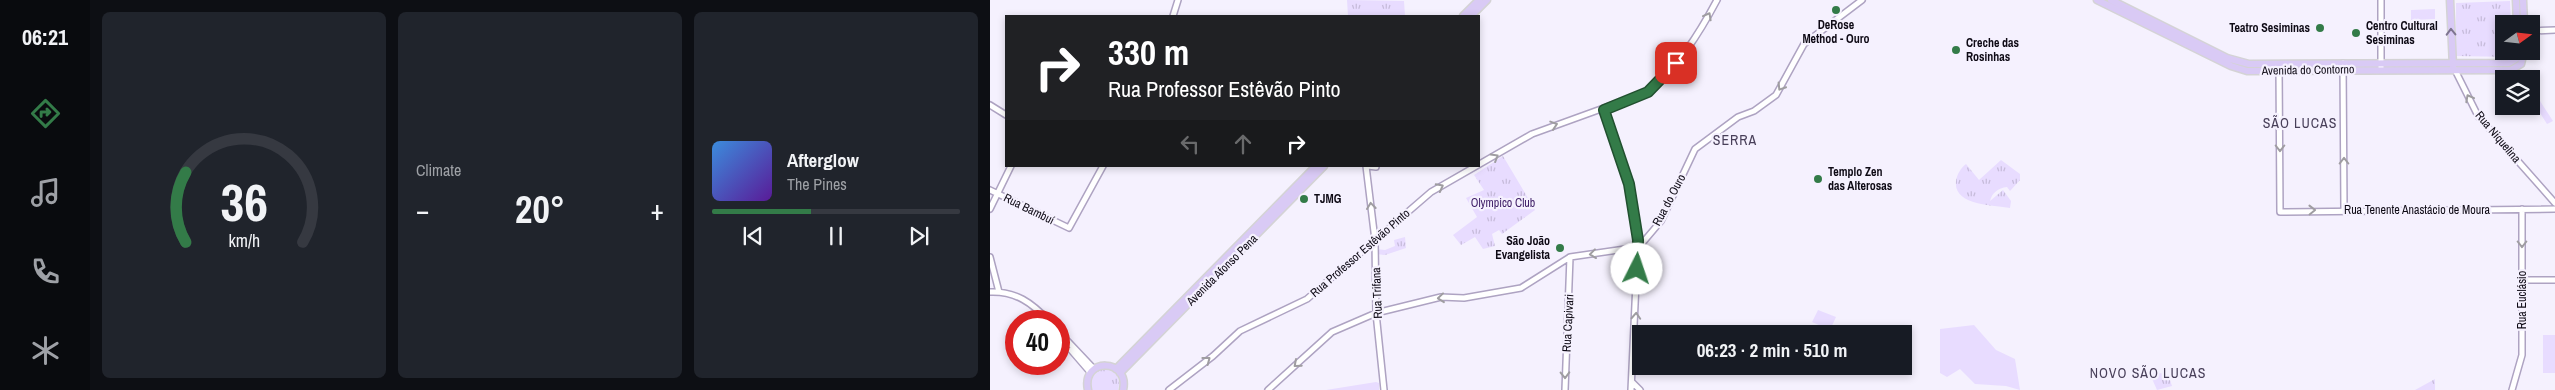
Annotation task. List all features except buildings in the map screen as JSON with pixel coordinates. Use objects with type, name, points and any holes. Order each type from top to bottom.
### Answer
[{"type":"main road","points":[[1464,15],[1479,0]]},
{"type":"main road","points":[[1472,15],[1487,0]]},
{"type":"main road","name":"Avenida do Contorno","points":[[2097,0],[2231,66],[2247,71],[2343,66],[2509,63],[2514,60]]},
{"type":"main road","name":"Avenida do Contorno","points":[[2111,0],[2235,61],[2279,68]]},
{"type":"main road","name":"Rua Niquelina","points":[[2450,0],[2452,63],[2454,70]]},
{"type":"main road","points":[[2516,0],[2517,15]]},
{"type":"main road","points":[[2523,0],[2524,15]]},
{"type":"main road","name":"Avenida do Contorno","points":[[2381,66],[2454,70],[2511,70],[2520,64],[2521,60]]},
{"type":"main road","name":"Avenida Afonso Pena","points":[[1118,371],[1316,169]]},
{"type":"main road","points":[[1088,390],[1086,383],[1092,370],[1102,365],[1118,371],[1124,380],[1123,390]]},
{"type":"street","points":[[1173,15],[1178,0]]},
{"type":"street","name":"Rua Professor Estêvão Pinto","points":[[1480,164],[1532,134],[1641,96],[1658,84],[1695,39],[1716,0]]},
{"type":"street","name":"Rua do Ouro","points":[[1638,247],[1661,221],[1695,149],[1738,117],[1754,111],[1776,95],[1804,44],[1862,0]]},
{"type":"street","points":[[2381,0],[2381,66]]},
{"type":"street","points":[[2540,31],[2555,30]]},
{"type":"street","points":[[2343,66],[2344,210]]},
{"type":"street","name":"Rua Tenente Anastácio de Moura","points":[[2279,68],[2280,212],[2555,209]]},
{"type":"street","name":"Rua Niquelina","points":[[2454,70],[2478,116],[2555,203]]},
{"type":"street","points":[[990,105],[1005,113]]},
{"type":"street","points":[[1604,110],[1629,184],[1638,247],[1631,390]]},
{"type":"street","points":[[990,209],[1011,167]]},
{"type":"street","name":"Rua Bambuí","points":[[990,190],[1069,228],[1102,167]]},
{"type":"street","name":"Rua Trifana","points":[[1367,167],[1375,240],[1376,313],[1384,390]]},
{"type":"street","name":"Rua Professor Estêvão Pinto","points":[[1169,390],[1213,356],[1240,331],[1307,299],[1432,192],[1475,167]]},
{"type":"street","name":"Rua Euclásio","points":[[2512,390],[2521,360],[2522,209]]},
{"type":"street","points":[[1268,390],[1332,332],[1376,313],[1441,297],[1464,298],[1521,288],[1570,257],[1638,247]]},
{"type":"street","points":[[990,257],[999,292]]},
{"type":"street","name":"Rua Capivari","points":[[1565,390],[1570,257]]},
{"type":"street","points":[[2522,280],[2555,280]]},
{"type":"street","points":[[990,294],[999,292],[1028,301],[1037,310]]},
{"type":"street","points":[[990,294],[1004,295],[1019,300],[1034,310]]},
{"type":"street","points":[[1070,345],[1092,370]]},
{"type":"street","points":[[1070,348],[1092,370]]},
{"type":"street","points":[[1632,382],[1640,390]]},
{"type":"green space","points":[[1347,0],[1404,1],[1405,15],[1348,15]]},
{"type":"green space","points":[[2510,1],[2511,15],[2495,15],[2495,57],[2456,56],[2456,3]]},
{"type":"green space","points":[[2435,9],[2435,19],[2411,20],[2411,10]]},
{"type":"green space","points":[[2540,101],[2553,121],[2547,124],[2540,113]]},
{"type":"green space","name":"Olympico Club","points":[[1503,156],[1535,210],[1502,234],[1499,230],[1492,234],[1495,246],[1483,249],[1475,237],[1461,245],[1453,235],[1477,217],[1466,198],[1484,190],[1474,175]]},
{"type":"green space","points":[[2001,160],[2020,174],[2020,180],[2010,191],[2007,187],[1996,191],[1990,201],[2003,190],[2011,201],[2010,208],[1976,203],[1967,200],[1961,195],[1957,189],[1956,181],[1958,174],[1966,164],[1979,180]]},
{"type":"green space","points":[[1405,237],[1406,248],[1385,255],[1376,254],[1376,249],[1385,250],[1395,246],[1394,240]]},
{"type":"green space","points":[[1818,310],[1836,317],[1832,325],[1819,325],[1812,322]]},
{"type":"green space","points":[[1974,325],[1996,350],[2015,359],[2020,390],[2006,386],[1975,384],[1960,369],[1947,377],[1940,373],[1940,329]]},
{"type":"green space","points":[[2543,335],[2555,335],[2555,373],[2543,373]]},
{"type":"green space","points":[[1100,369],[1113,371],[1116,374],[1119,381],[1118,390],[1091,390],[1091,379]]},
{"type":"green space","points":[[2149,372],[2168,374],[2172,386],[2157,390]]},
{"type":"green space","points":[[2435,379],[2435,390],[2415,390]]},
{"type":"green space","points":[[1379,383],[1379,390],[1326,390]]},
{"type":"place","name":"DeRose Method - Ouro","points":[[1836,10]]},
{"type":"place","name":"Teatro Sesiminas","points":[[2320,28]]},
{"type":"place","name":"Centro Cultural Sesiminas","points":[[2356,33]]},
{"type":"place","name":"Creche das Rosinhas","points":[[1956,50]]},
{"type":"place","name":"Templo Zen das Alterosas","points":[[1818,179]]},
{"type":"place","name":"TJMG","points":[[1304,199]]},
{"type":"place","name":"São João Evangelista","points":[[1560,248]]},
{"type":"district","name":"SÃO LUCAS","points":[[2300,123]]},
{"type":"district","name":"SERRA","points":[[1735,140]]},
{"type":"district","name":"NOVO SÃO LUCAS","points":[[2148,373]]},
{"type":"route","points":[[1637,269],[1636,253],[1638,240],[1629,184],[1604,110],[1648,92],[1658,84],[1676,63]]}]
